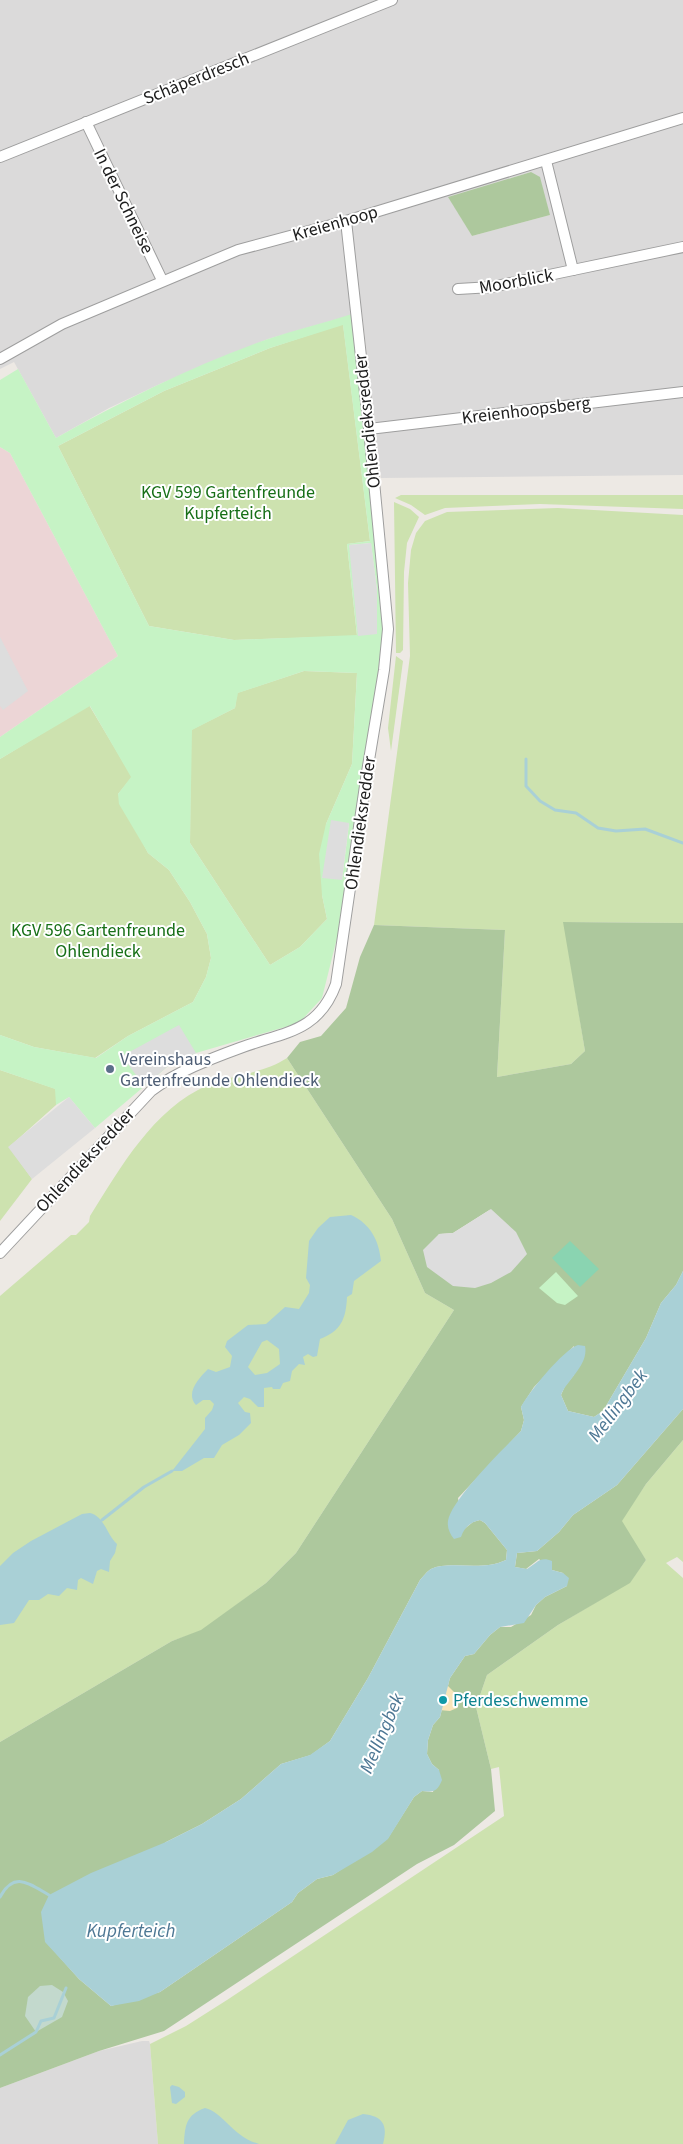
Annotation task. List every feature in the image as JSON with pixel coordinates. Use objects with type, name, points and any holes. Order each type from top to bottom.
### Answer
[{"type":"street","name":"Schäperdresch","points":[[0,157],[392,0]]},
{"type":"street","name":"Kreienhoop","points":[[0,360],[62,324],[162,280],[238,250],[346,221],[683,118]]},
{"type":"street","name":"In der Schneise","points":[[86,122],[162,280]]},
{"type":"street","name":"Moorblick","points":[[546,161],[573,270]]},
{"type":"street","name":"Ohlendieksredder","points":[[0,1253],[151,1091],[171,1078],[214,1058],[300,1028],[323,1010],[332,997],[336,984],[345,928],[366,772],[384,670],[388,629],[369,429],[346,221]]},
{"type":"street","name":"Moorblick","points":[[458,289],[492,287],[683,246]]},
{"type":"street","name":"Kreienhoopsberg","points":[[369,429],[683,392]]},
{"type":"shaded area","points":[[0,0],[683,0],[683,475],[381,478],[362,312],[268,339],[162,383],[109,408],[56,438],[14,362],[0,369]],"holes":[[[531,172],[550,215],[472,236],[449,197]]]},
{"type":"shaded area","points":[[0,447],[10,453],[118,656],[0,737]]},
{"type":"shaded area","points":[[371,543],[377,590],[377,634],[358,636],[349,545]]},
{"type":"shaded area","points":[[0,637],[28,691],[3,710],[0,706]]},
{"type":"shaded area","points":[[331,820],[349,823],[342,880],[322,878]]},
{"type":"shaded area","points":[[179,1025],[196,1053],[167,1067],[144,1086],[122,1056]]},
{"type":"shaded area","points":[[69,1097],[95,1128],[32,1179],[8,1147]]},
{"type":"shaded area","points":[[491,1209],[516,1232],[527,1254],[511,1272],[491,1283],[475,1288],[453,1286],[427,1267],[423,1250],[439,1234],[453,1233]]},
{"type":"shaded area","points":[[149,2041],[150,2044],[158,2144],[0,2144],[0,2088],[99,2051]]},
{"type":"green space","points":[[531,172],[540,177],[550,215],[472,236],[448,197]]},
{"type":"green space","points":[[352,314],[384,613],[380,660],[338,934],[322,998],[299,1023],[196,1053],[167,1067],[95,1128],[69,1097],[56,1105],[55,1089],[0,1070],[0,1035],[34,1047],[96,1058],[128,1036],[193,1002],[206,977],[211,958],[207,934],[190,902],[169,870],[148,853],[119,804],[118,794],[131,777],[90,706],[0,759],[0,737],[118,656],[10,453],[0,447],[0,380],[18,369],[56,438],[133,397],[213,360],[268,339]],"holes":[[[343,325],[370,541],[347,544],[357,635],[234,640],[149,626],[58,446],[164,391],[270,348]],[[371,543],[377,590],[377,634],[349,545]],[[304,671],[357,673],[352,764],[326,824],[319,854],[322,895],[327,919],[300,947],[270,965],[190,843],[192,730],[235,708],[238,693]],[[331,821],[349,824],[342,880]]]},
{"type":"green space","name":"KGV 599 Gartenfreunde Kupferteich","points":[[343,324],[370,541],[347,544],[357,636],[234,640],[149,626],[58,446],[164,391],[270,348]]},
{"type":"green space","points":[[401,495],[683,495],[683,509],[540,504],[445,508],[425,515],[411,505],[395,498]]},
{"type":"green space","points":[[394,502],[410,509],[419,517],[407,543],[404,572],[403,650],[400,653],[396,653]]},
{"type":"green space","points":[[558,508],[683,515],[683,923],[564,922],[585,1051],[571,1064],[497,1077],[505,930],[374,925],[410,656],[408,583],[411,550],[416,533],[425,521],[447,512]]},
{"type":"green space","points":[[396,656],[403,661],[391,751],[388,728]]},
{"type":"green space","points":[[304,671],[357,673],[352,764],[326,824],[322,895],[327,919],[300,947],[270,965],[190,843],[191,730],[235,708],[237,693]]},
{"type":"green space","name":"KGV 596 Gartenfreunde Ohlendieck","points":[[89,705],[132,777],[118,794],[148,853],[169,870],[190,902],[207,934],[211,958],[206,977],[193,1002],[128,1036],[95,1058],[34,1047],[0,1035],[0,759]]},
{"type":"green space","points":[[563,922],[683,923],[683,1271],[676,1285],[661,1303],[646,1338],[603,1411],[594,1417],[568,1411],[561,1395],[565,1386],[574,1375],[574,1346],[534,1387],[521,1407],[524,1420],[521,1431],[458,1498],[463,1530],[473,1522],[480,1520],[485,1523],[507,1550],[506,1560],[476,1566],[447,1565],[428,1571],[420,1580],[368,1678],[330,1741],[311,1755],[281,1764],[241,1799],[202,1824],[166,1842],[46,1942],[79,1979],[111,2006],[160,1992],[292,1902],[298,1893],[317,1879],[333,1875],[388,1838],[414,1797],[422,1791],[433,1792],[439,1770],[432,1764],[427,1754],[428,1740],[433,1725],[440,1717],[450,1678],[465,1656],[474,1654],[490,1635],[500,1627],[511,1627],[531,1615],[536,1605],[545,1597],[567,1586],[563,1573],[552,1570],[539,1559],[526,1569],[515,1567],[517,1553],[537,1551],[559,1532],[573,1515],[617,1485],[683,1409],[683,1440],[646,1484],[622,1521],[646,1560],[630,1583],[558,1625],[487,1675],[476,1707],[491,1769],[495,1811],[454,1845],[417,1864],[164,2031],[99,2051],[0,2088],[0,1742],[172,1641],[201,1630],[266,1583],[296,1553],[454,1310],[425,1293],[392,1219],[287,1058],[300,1042],[321,1036],[346,1008],[360,957],[374,925],[505,930],[497,1077],[571,1064],[585,1051]],"holes":[[[491,1209],[427,1267],[439,1234],[453,1233]]]},
{"type":"green space","points":[[287,1058],[392,1219],[425,1293],[454,1310],[296,1553],[266,1583],[201,1631],[172,1641],[0,1742],[0,1296],[71,1235],[76,1235],[89,1222],[90,1216],[126,1159],[155,1124],[171,1109],[188,1096],[208,1085],[269,1067]]},
{"type":"green space","points":[[0,1070],[56,1089],[56,1105],[9,1147],[32,1179],[0,1221]]},
{"type":"green space","points":[[570,1241],[599,1269],[580,1287],[552,1258]]},
{"type":"green space","points":[[556,1272],[578,1296],[565,1305],[557,1303],[539,1288]]},
{"type":"green space","points":[[683,1440],[683,1562],[677,1557],[666,1563],[683,1578],[683,2144],[158,2144],[150,2044],[186,2026],[227,2000],[504,1816],[499,1767],[491,1769],[476,1707],[487,1675],[558,1625],[630,1582],[646,1560],[620,1522],[646,1484]]},
{"type":"green space","points":[[52,1985],[63,1992],[68,2001],[62,2017],[36,2032],[25,2016],[28,1997],[40,1986]]},
{"type":"sand","name":"Pferdeschwemme","points":[[441,1679],[456,1694],[457,1708],[450,1711],[439,1710]]},
{"type":"water","points":[[351,1215],[364,1223],[376,1240],[381,1261],[354,1281],[352,1294],[347,1297],[344,1318],[338,1328],[320,1339],[317,1356],[313,1357],[308,1354],[303,1357],[305,1365],[299,1364],[292,1371],[290,1381],[283,1383],[280,1389],[264,1388],[264,1407],[258,1407],[250,1399],[244,1397],[238,1403],[245,1412],[250,1413],[251,1423],[239,1435],[222,1445],[214,1458],[204,1458],[182,1471],[172,1471],[205,1429],[205,1418],[212,1410],[214,1404],[210,1400],[203,1400],[196,1405],[192,1396],[197,1381],[208,1369],[216,1372],[230,1367],[232,1356],[225,1347],[227,1341],[248,1325],[266,1324],[285,1307],[299,1309],[309,1293],[310,1285],[306,1278],[309,1241],[318,1228],[330,1217]],"holes":[[[267,1340],[279,1349],[280,1364],[267,1373],[255,1375],[248,1367],[262,1342]]]},
{"type":"water","name":"Kupferteich","points":[[683,1271],[683,1409],[617,1485],[573,1515],[559,1532],[537,1551],[517,1553],[515,1567],[527,1569],[544,1559],[552,1561],[552,1570],[563,1573],[569,1578],[567,1586],[545,1597],[536,1605],[524,1623],[500,1627],[490,1635],[474,1654],[465,1656],[450,1678],[440,1717],[433,1725],[428,1740],[427,1754],[432,1764],[439,1770],[442,1780],[437,1789],[422,1791],[414,1797],[388,1839],[372,1852],[333,1875],[317,1879],[298,1893],[292,1902],[160,1992],[139,2001],[111,2006],[79,1979],[45,1942],[41,1912],[49,1895],[91,1873],[166,1842],[202,1824],[241,1799],[281,1764],[310,1755],[330,1741],[368,1678],[420,1580],[431,1569],[447,1565],[476,1566],[506,1560],[507,1550],[485,1523],[480,1520],[473,1522],[466,1528],[461,1537],[454,1539],[449,1531],[448,1521],[458,1500],[491,1461],[521,1431],[524,1420],[521,1407],[531,1392],[564,1354],[578,1345],[585,1346],[584,1360],[561,1395],[568,1411],[594,1417],[603,1411],[646,1338],[661,1303],[676,1285]]},
{"type":"water","points":[[90,1513],[99,1518],[117,1544],[115,1553],[110,1561],[109,1572],[101,1569],[97,1571],[93,1584],[81,1578],[78,1580],[77,1590],[67,1588],[59,1596],[48,1594],[39,1600],[29,1600],[14,1623],[0,1625],[0,1566],[13,1553],[31,1541],[82,1514]]},
{"type":"water","points":[[172,2085],[179,2087],[185,2092],[185,2097],[176,2104],[172,2103],[170,2087]]},
{"type":"water","points":[[205,2108],[217,2114],[242,2136],[259,2144],[184,2144],[186,2126],[190,2117]]},
{"type":"water","points":[[363,2114],[375,2117],[382,2123],[385,2132],[383,2144],[335,2144],[348,2120]]},
{"type":"waterway","points":[[526,759],[526,786],[540,801],[555,810],[576,813],[598,828],[616,831],[645,829],[683,843]]},
{"type":"waterway","points":[[102,1520],[144,1487],[172,1471]]},
{"type":"waterway","points":[[0,1897],[5,1889],[16,1882],[28,1884],[49,1895]]},
{"type":"waterway","name":"Mellingbek","points":[[0,2055],[36,2032],[41,2021],[54,2018],[66,1988]]},
{"type":"place","name":"Vereinshaus Gartenfreunde Ohlendieck","points":[[110,1069]]},
{"type":"place","name":"Pferdeschwemme","points":[[443,1700]]}]
